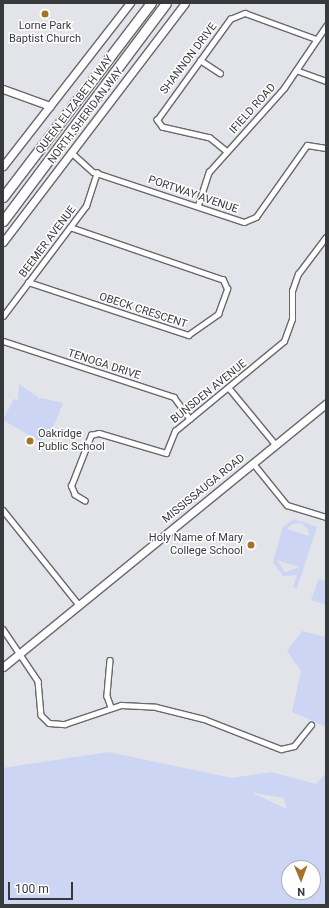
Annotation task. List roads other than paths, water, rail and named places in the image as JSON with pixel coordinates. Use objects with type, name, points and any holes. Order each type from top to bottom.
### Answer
[{"type":"highway","name":"QUEEN ELIZABETH WAY","points":[[3,197],[151,3]]},
{"type":"highway","name":"QUEEN ELIZABETH WAY","points":[[3,221],[166,3]]},
{"type":"street","points":[[3,166],[130,3]]},
{"type":"street","name":"NORTH SHERIDAN WAY","points":[[3,242],[185,3]]},
{"type":"street","name":"SHANNON DRIVE","points":[[227,152],[201,135],[158,124],[158,115],[230,19],[239,14],[316,40]]},
{"type":"street","name":"IFIELD ROAD","points":[[198,205],[209,172],[296,70],[326,26]]},
{"type":"street","points":[[200,60],[220,73]]},
{"type":"street","points":[[296,70],[326,81]]},
{"type":"street","points":[[3,89],[50,106]]},
{"type":"street","name":"PORTWAY AVENUE","points":[[72,153],[97,173],[198,205],[244,222],[251,220],[307,145],[326,148]]},
{"type":"street","name":"BEEMER AVENUE","points":[[3,316],[86,206],[97,173]]},
{"type":"street","name":"OBECK CRESCENT","points":[[28,282],[188,335],[218,314],[227,289],[223,280],[70,228]]},
{"type":"street","name":"BUNSDEN AVENUE","points":[[85,501],[75,494],[72,486],[91,435],[99,433],[166,453],[176,431],[284,341],[292,319],[292,291],[298,274],[326,237]]},
{"type":"street","name":"TENOGA DRIVE","points":[[3,341],[174,397],[190,419]]},
{"type":"street","points":[[229,388],[276,445]]},
{"type":"street","name":"MISSISSAUGA ROAD","points":[[3,667],[326,404]]},
{"type":"street","points":[[253,463],[288,505],[326,517]]},
{"type":"street","points":[[3,510],[79,605]]},
{"type":"street","points":[[3,629],[22,652],[38,681],[41,715],[49,723],[65,724],[111,707],[143,705],[186,714],[281,749],[294,746],[310,725]]},
{"type":"street","points":[[110,660],[107,696],[111,707]]},
{"type":"place","name":"Lorne Park Baptist Church","points":[[45,14]]},
{"type":"place","name":"Oakridge Public School","points":[[30,441]]},
{"type":"place","name":"Holy Name of Mary College School","points":[[251,545]]}]
